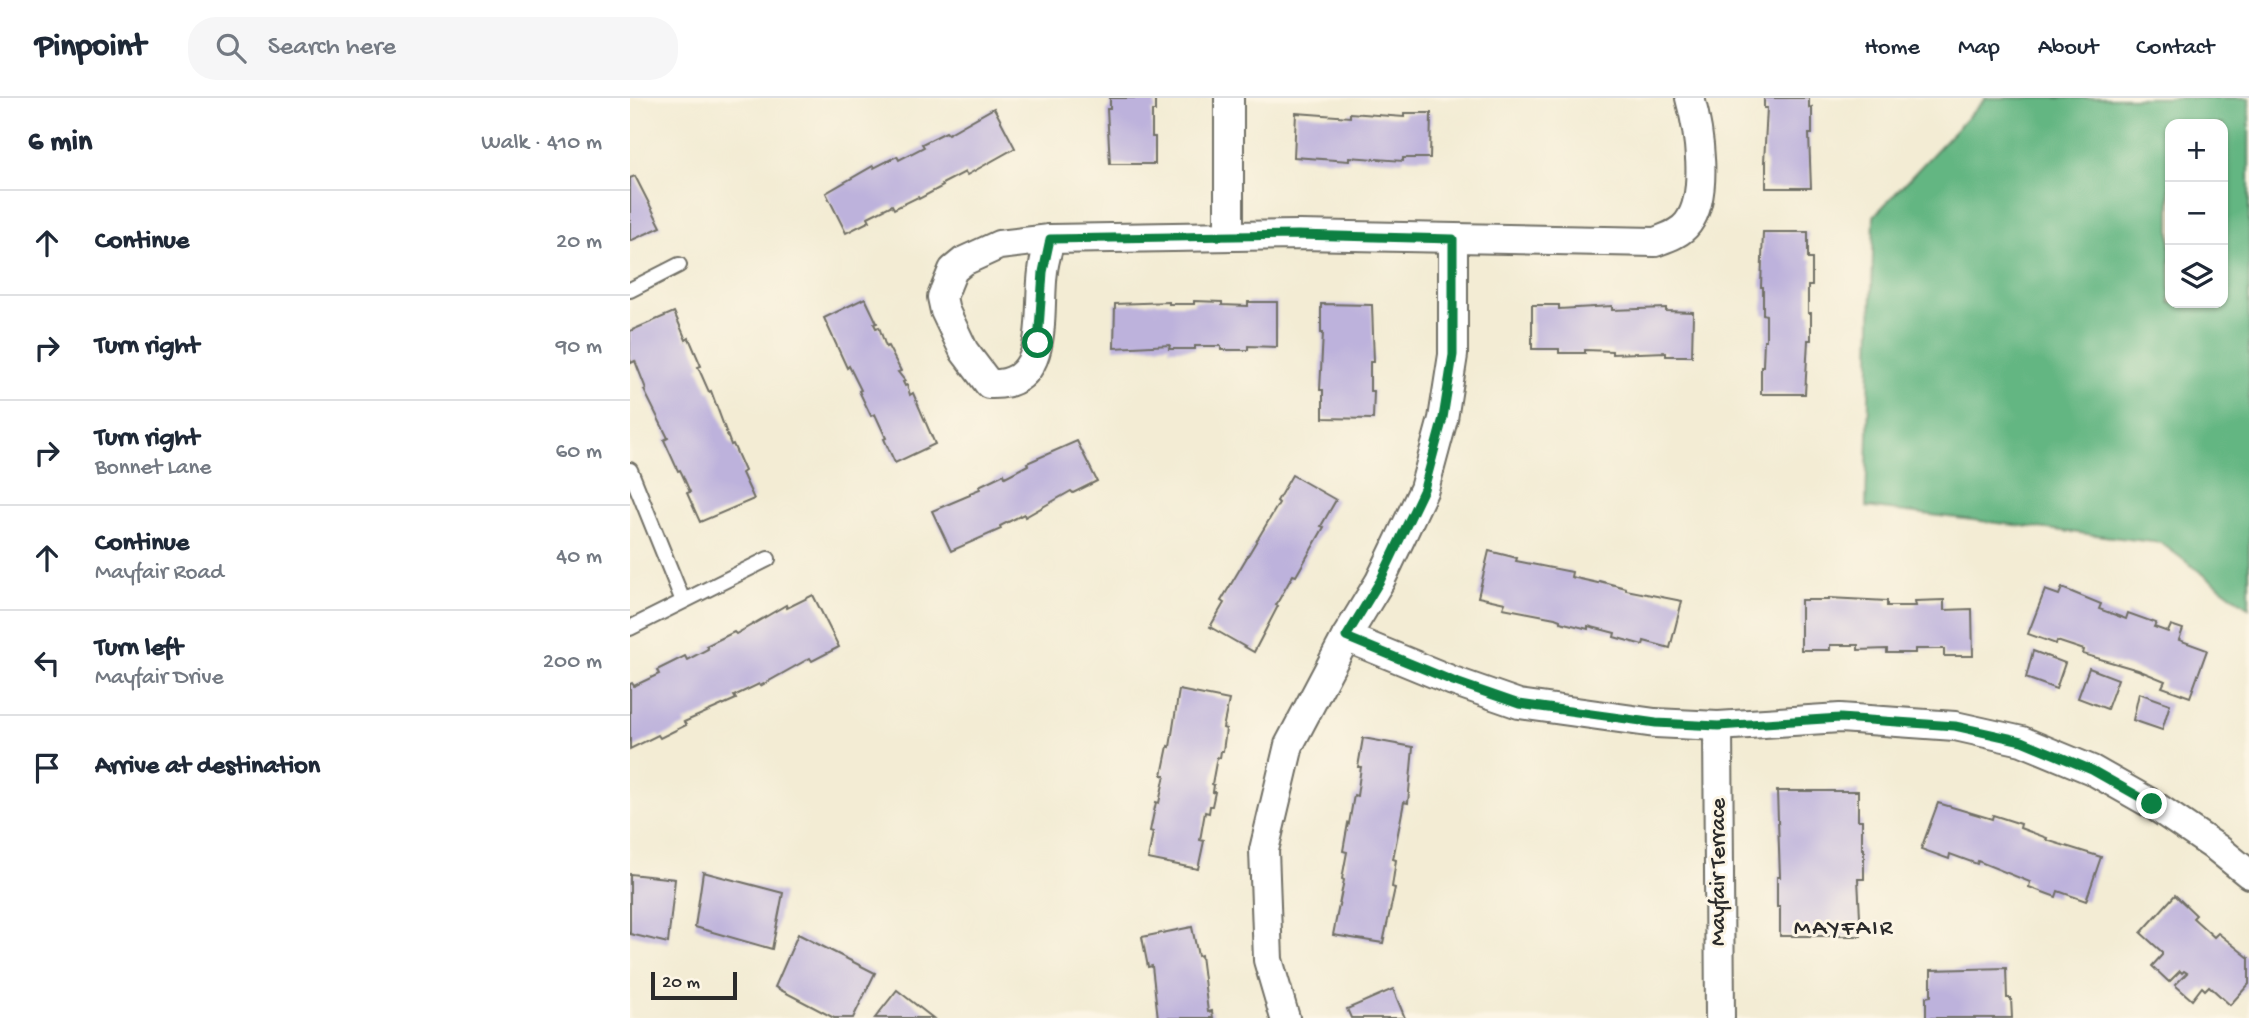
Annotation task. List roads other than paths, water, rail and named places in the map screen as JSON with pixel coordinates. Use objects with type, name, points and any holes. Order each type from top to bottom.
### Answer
[{"type":"street","points":[[1229,98],[1229,236]]},
{"type":"street","points":[[1050,239],[1043,272],[1038,343],[1032,362],[1020,378],[1003,385],[989,384],[964,351],[945,311],[942,297],[953,270],[964,261],[999,245],[1050,239],[1298,235],[1655,242],[1673,236],[1688,223],[1697,200],[1700,169],[1695,116],[1690,98]]},
{"type":"street","points":[[1285,1018],[1268,960],[1264,850],[1289,745],[1346,637],[1380,581],[1424,489],[1443,418],[1453,355],[1453,239]]},
{"type":"street","points":[[1346,637],[1453,681],[1519,704],[1656,723],[1718,726],[1840,718],[1955,726],[2022,741],[2092,770],[2152,804],[2217,848],[2249,874]]},
{"type":"street","name":"Mayfair Terrace","points":[[1718,726],[1720,1018]]},
{"type":"lane","points":[[630,290],[680,265]]},
{"type":"lane","points":[[630,470],[683,601]]},
{"type":"lane","points":[[630,628],[768,559]]},
{"type":"district","name":"MAYFAIR","points":[[1844,929]]}]
